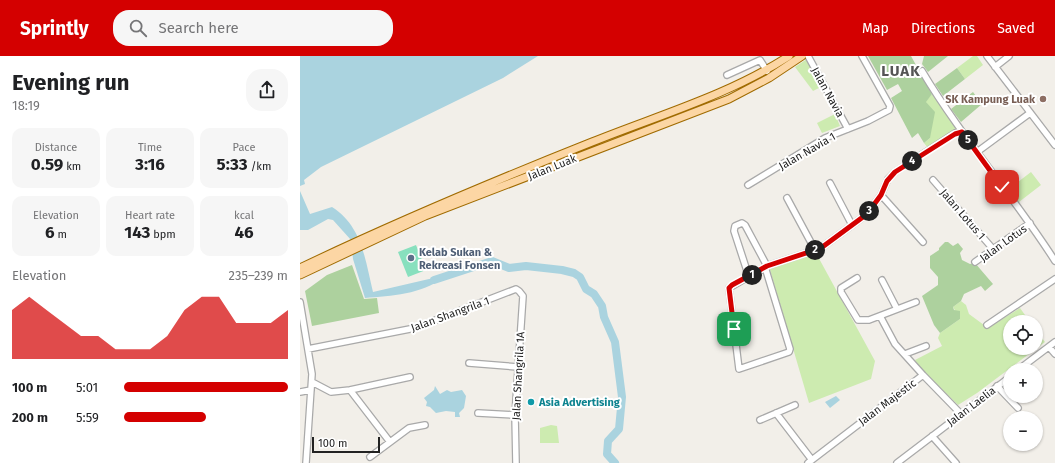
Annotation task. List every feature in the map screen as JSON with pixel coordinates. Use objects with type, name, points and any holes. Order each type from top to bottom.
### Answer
[{"type":"main road","name":"Jalan Luak","points":[[300,268],[343,251],[448,200],[630,127],[726,91],[767,71],[789,56]]},
{"type":"main road","name":"Jalan Luak","points":[[371,238],[662,123],[729,99],[762,81],[802,56]]},
{"type":"main road","points":[[666,113],[668,117],[672,118],[698,111]]},
{"type":"main road","points":[[630,127],[658,120],[662,123]]},
{"type":"main road","name":"Jalan Luak","points":[[300,275],[343,251]]},
{"type":"street","name":"Jalan Navia","points":[[808,56],[848,129]]},
{"type":"street","name":"Jalan Navia 1","points":[[748,185],[825,138],[889,110],[890,106],[862,56]]},
{"type":"street","points":[[987,56],[1055,145]]},
{"type":"street","points":[[995,67],[1009,56]]},
{"type":"street","points":[[727,75],[760,60],[767,71]]},
{"type":"street","points":[[922,71],[962,132],[1030,223],[1055,261]]},
{"type":"street","points":[[977,152],[1030,113]]},
{"type":"street","points":[[749,276],[734,230],[735,226],[742,223],[745,225],[766,266],[790,350],[789,352],[739,369],[729,288],[766,266],[821,248],[867,214],[881,195],[887,181],[895,172],[955,134],[962,132]]},
{"type":"street","name":"Jalan Lotus 1","points":[[933,180],[993,249]]},
{"type":"street","points":[[830,184],[852,225]]},
{"type":"street","points":[[881,195],[923,242]]},
{"type":"street","points":[[787,198],[814,250]]},
{"type":"street","name":"Jalan Lotus","points":[[975,262],[1030,223]]},
{"type":"street","points":[[857,278],[841,288],[841,292],[855,318],[861,321],[880,316],[916,302]]},
{"type":"street","points":[[987,325],[1055,279]]},
{"type":"street","points":[[882,280],[897,309]]},
{"type":"street","name":"Jalan Shangrila 1","points":[[308,349],[415,328],[516,289],[519,291]]},
{"type":"street","name":"Jalan Shangrila 1A","points":[[516,463],[518,367],[523,296],[519,291]]},
{"type":"street","points":[[300,302],[312,382],[306,463]]},
{"type":"street","points":[[880,316],[890,337],[923,375]]},
{"type":"street","points":[[1027,363],[1055,342]]},
{"type":"street","points":[[905,354],[926,346]]},
{"type":"street","points":[[1049,347],[1055,354]]},
{"type":"street","points":[[469,363],[518,367]]},
{"type":"street","name":"Jalan Majestic","points":[[810,462],[923,375],[961,414]]},
{"type":"street","points":[[312,382],[331,392],[350,390],[410,377]]},
{"type":"street","name":"Jalan Laelia","points":[[897,463],[1003,382]]},
{"type":"street","points":[[997,386],[1018,408]]},
{"type":"street","points":[[300,392],[311,390]]},
{"type":"street","points":[[350,390],[390,442]]},
{"type":"street","points":[[760,420],[795,405]]},
{"type":"street","points":[[478,413],[516,415]]},
{"type":"street","points":[[776,413],[810,462]]},
{"type":"street","points":[[370,457],[409,428],[425,425]]},
{"type":"street","points":[[932,436],[956,463]]},
{"type":"green space","points":[[868,56],[911,56],[932,94],[926,102],[935,112],[930,138],[924,143],[918,133],[912,138],[891,98],[902,91],[898,84],[887,90]]},
{"type":"green space","points":[[924,56],[948,56],[928,72],[922,64]]},
{"type":"green space","points":[[973,56],[977,56],[983,65],[965,79],[957,68]]},
{"type":"green space","points":[[807,59],[823,86],[813,91],[795,67]]},
{"type":"green space","points":[[957,68],[965,79],[943,96],[935,84]]},
{"type":"green space","points":[[973,92],[982,104],[961,122],[951,109]]},
{"type":"green space","points":[[932,94],[956,126],[955,130],[928,148],[924,143],[930,138],[926,101]]},
{"type":"green space","points":[[835,114],[840,126],[822,133],[817,123]]},
{"type":"green space","points":[[1031,172],[1041,185],[1019,202],[1009,189]]},
{"type":"green space","points":[[945,242],[948,242],[953,246],[958,243],[963,249],[960,253],[962,260],[970,264],[975,263],[993,284],[985,291],[981,286],[964,294],[961,301],[953,307],[954,310],[960,311],[960,319],[940,333],[934,325],[922,296],[938,285],[938,277],[930,268],[930,256],[939,250]]},
{"type":"green space","points":[[416,245],[426,270],[408,277],[398,252]]},
{"type":"green space","points":[[812,253],[816,253],[875,361],[871,379],[809,403],[770,268]]},
{"type":"green space","points":[[352,265],[364,299],[377,298],[379,313],[312,326],[305,291],[327,275]]},
{"type":"green space","points":[[961,301],[966,305],[969,314],[988,328],[1003,319],[1003,355],[1028,355],[1017,363],[1003,363],[1003,374],[958,405],[920,368],[915,360],[942,346],[938,338],[940,333],[960,319],[953,307]]},
{"type":"green space","points":[[1020,308],[1025,315],[1009,315]]},
{"type":"green space","points":[[551,425],[557,426],[559,443],[540,443],[540,428]]},
{"type":"water","points":[[300,56],[538,56],[503,78],[321,167],[304,180],[305,184],[300,186]]},
{"type":"water","points":[[300,191],[310,214],[332,207],[350,224],[361,244],[373,292],[429,279],[443,278],[426,288],[416,291],[396,295],[365,298],[353,259],[351,240],[333,220],[328,219],[308,230],[300,230]]},
{"type":"water","points":[[435,386],[440,394],[447,390],[451,392],[462,390],[466,396],[464,408],[459,413],[460,417],[455,417],[455,412],[446,411],[436,413],[430,407],[426,406],[427,402],[424,398],[434,390]]},
{"type":"water","points":[[836,396],[840,400],[830,408],[825,402]]},
{"type":"waterway","points":[[434,280],[492,261],[509,268],[526,266],[562,270],[574,273],[580,277],[586,289],[594,294],[602,306],[604,317],[615,342],[622,397],[619,429],[608,441],[607,454],[615,463]]},
{"type":"place","name":"SK Kampung Luak","points":[[1043,99]]},
{"type":"place","name":"Kelab Sukan & Rekreasi Fonsen","points":[[411,258]]},
{"type":"place","name":"Asia Advertising","points":[[531,402]]},
{"type":"district","name":"LUAK","points":[[901,71]]},
{"type":"route","points":[[734,329],[729,288],[732,285],[767,266],[821,248],[867,214],[881,195],[888,179],[895,172],[958,132],[962,132],[1002,187]]}]
